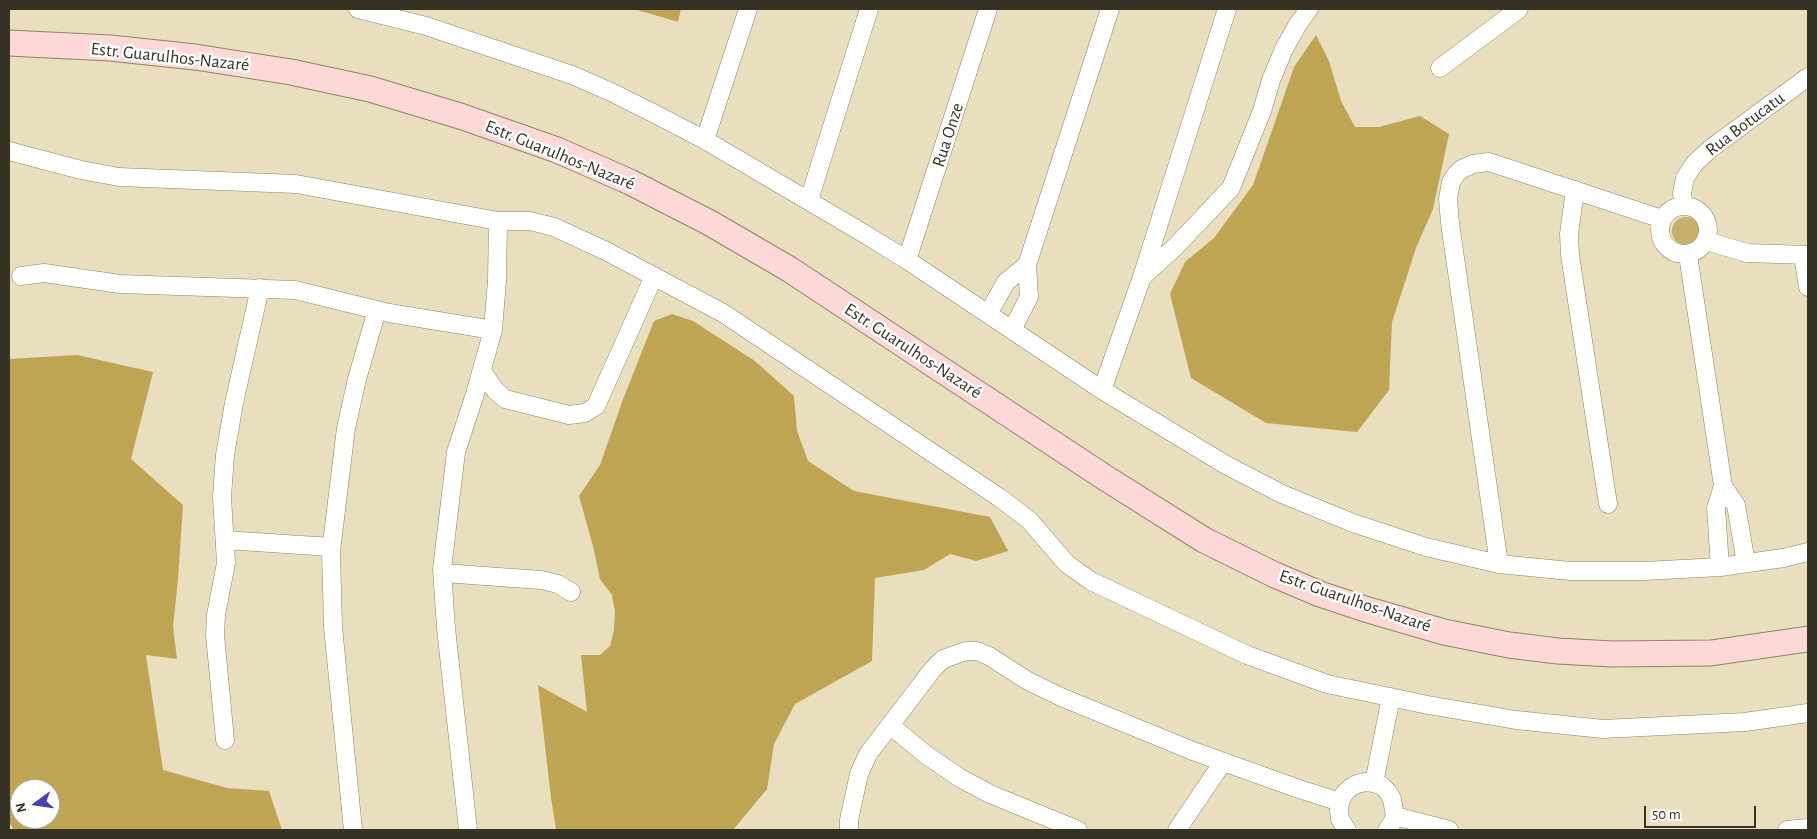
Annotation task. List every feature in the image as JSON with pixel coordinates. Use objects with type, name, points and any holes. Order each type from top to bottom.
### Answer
[{"type":"main road","name":"Estr. Guarulhos-Nazaré","points":[[9,43],[139,51],[196,57],[290,72],[370,89],[460,116],[557,150],[630,182],[692,214],[782,265],[1104,477],[1204,540],[1275,575],[1320,594],[1364,609],[1444,632],[1509,645],[1558,651],[1612,654],[1711,653],[1808,639]]},
{"type":"street","points":[[358,9],[426,26],[572,74],[704,140],[809,200],[907,260],[1102,390],[1226,465],[1282,494],[1353,524],[1426,547],[1499,564],[1570,571],[1644,571],[1720,567],[1808,552]]},
{"type":"street","points":[[704,140],[748,9]]},
{"type":"street","points":[[809,200],[870,9]]},
{"type":"street","name":"Rua Onze","points":[[907,260],[988,9]]},
{"type":"street","points":[[1012,330],[1028,298],[1027,265],[1110,9]]},
{"type":"street","points":[[1102,390],[1142,277],[1227,9]]},
{"type":"street","points":[[1142,277],[1175,247],[1231,188],[1253,136],[1271,80],[1284,48],[1298,24],[1310,9]]},
{"type":"street","points":[[1440,68],[1519,9]]},
{"type":"street","name":"Rua Botucatu","points":[[1684,206],[1682,193],[1685,178],[1695,163],[1710,149],[1808,77]]},
{"type":"street","points":[[9,150],[81,170],[119,177],[296,184],[498,221],[530,221],[554,227],[724,313],[1000,498],[1028,520],[1067,564],[1091,581],[1246,655],[1327,684],[1516,720],[1602,729],[1744,722],[1808,713]]},
{"type":"street","points":[[1499,564],[1450,222],[1448,199],[1451,182],[1456,173],[1462,169],[1472,164],[1489,162],[1662,219]]},
{"type":"street","points":[[1575,190],[1569,234],[1570,255],[1608,504]]},
{"type":"street","points":[[1684,206],[1692,207],[1705,217],[1709,233],[1702,248],[1688,255],[1673,252],[1662,242],[1660,227],[1662,219],[1671,210],[1684,206]]},
{"type":"street","points":[[468,830],[446,628],[442,573],[456,452],[482,371],[492,330],[497,281],[498,221]]},
{"type":"street","points":[[1706,241],[1747,253],[1805,255],[1808,287]]},
{"type":"street","points":[[1688,255],[1723,486],[1736,505],[1746,564]]},
{"type":"street","points":[[988,314],[1006,282],[1027,265]]},
{"type":"street","points":[[21,276],[44,273],[120,284],[295,290],[377,310],[492,330]]},
{"type":"street","points":[[482,371],[494,390],[505,399],[569,415],[585,413],[596,406],[654,276]]},
{"type":"street","points":[[225,740],[215,635],[216,615],[226,563],[222,497],[225,455],[234,403],[260,288]]},
{"type":"street","points":[[353,830],[333,627],[331,547],[346,428],[357,379],[377,310]]},
{"type":"street","points":[[1720,567],[1716,508],[1723,486]]},
{"type":"street","points":[[225,540],[331,547]]},
{"type":"street","points":[[442,573],[541,580],[558,584],[571,592]]},
{"type":"street","points":[[849,830],[849,820],[859,774],[868,754],[933,669],[943,659],[966,651],[978,651],[989,656],[1028,682],[1061,697],[1223,762],[1340,802]]},
{"type":"street","points":[[1374,783],[1390,697]]},
{"type":"street","points":[[890,725],[925,754],[960,778],[990,794],[1078,830]]},
{"type":"street","points":[[1177,830],[1223,762]]},
{"type":"street","points":[[1347,830],[1340,820],[1339,811],[1340,802],[1344,794],[1357,784],[1374,783],[1388,792],[1395,807],[1391,823],[1449,830]]},
{"type":"street","points":[[1787,830],[1808,828]]},
{"type":"shaded area","points":[[634,9],[681,9],[678,22]]},
{"type":"shaded area","points":[[1316,35],[1329,61],[1341,101],[1355,127],[1379,127],[1420,116],[1449,134],[1433,209],[1416,248],[1392,322],[1389,390],[1357,432],[1266,423],[1191,378],[1170,294],[1185,262],[1214,238],[1253,185],[1294,67]]},
{"type":"shaded area","points":[[1686,217],[1696,221],[1700,231],[1696,241],[1686,245],[1676,241],[1672,231],[1676,221]]},
{"type":"shaded area","points":[[672,314],[693,321],[755,361],[794,396],[797,431],[808,461],[854,491],[990,517],[1008,551],[976,561],[950,554],[924,570],[875,578],[872,661],[795,704],[774,744],[767,789],[733,830],[556,830],[538,685],[587,712],[581,655],[600,655],[610,646],[614,630],[615,611],[612,595],[600,579],[579,496],[600,465],[622,402],[654,321]]},
{"type":"shaded area","points":[[77,355],[153,372],[131,459],[183,505],[173,627],[177,659],[146,655],[163,770],[227,788],[269,791],[282,830],[14,830],[60,829],[60,779],[10,779],[10,824],[9,359]]}]
